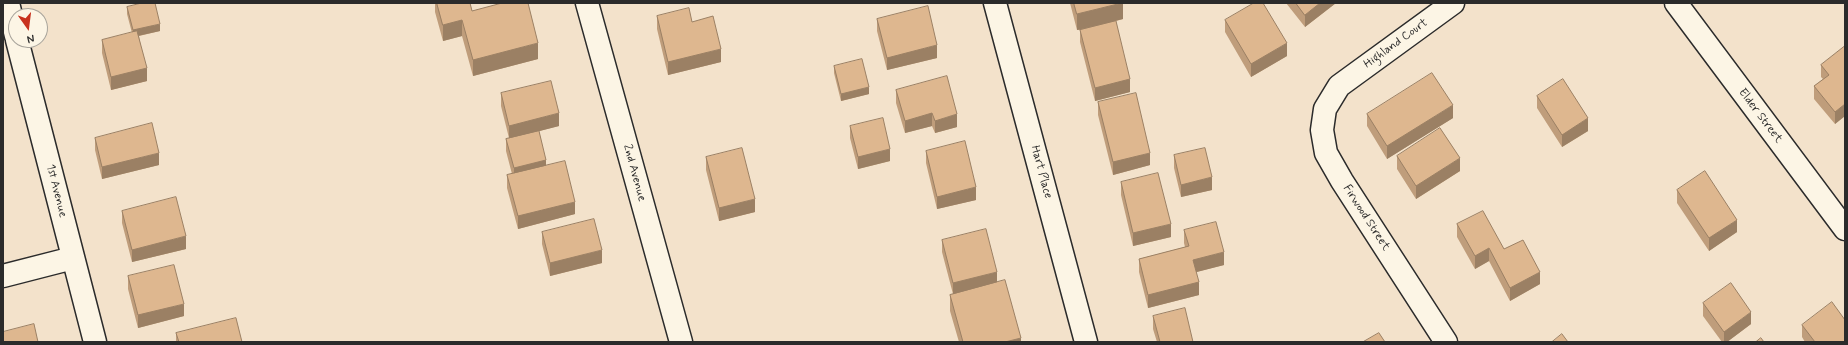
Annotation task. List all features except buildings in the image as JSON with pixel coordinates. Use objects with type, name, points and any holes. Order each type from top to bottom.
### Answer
[{"type":"street","name":"2nd Avenue","points":[[587,3],[681,342]]},
{"type":"street","name":"Hart Place","points":[[996,3],[1086,342]]},
{"type":"street","name":"Highland Court","points":[[1339,86],[1453,3]]},
{"type":"street","name":"Elder Street","points":[[1676,3],[1845,229]]},
{"type":"street","name":"1st Avenue","points":[[19,48],[95,342]]},
{"type":"street","name":"Firwood Street","points":[[1339,86],[1325,109],[1322,130],[1326,153],[1342,181],[1446,342]]},
{"type":"street","points":[[3,276],[73,258]]}]
